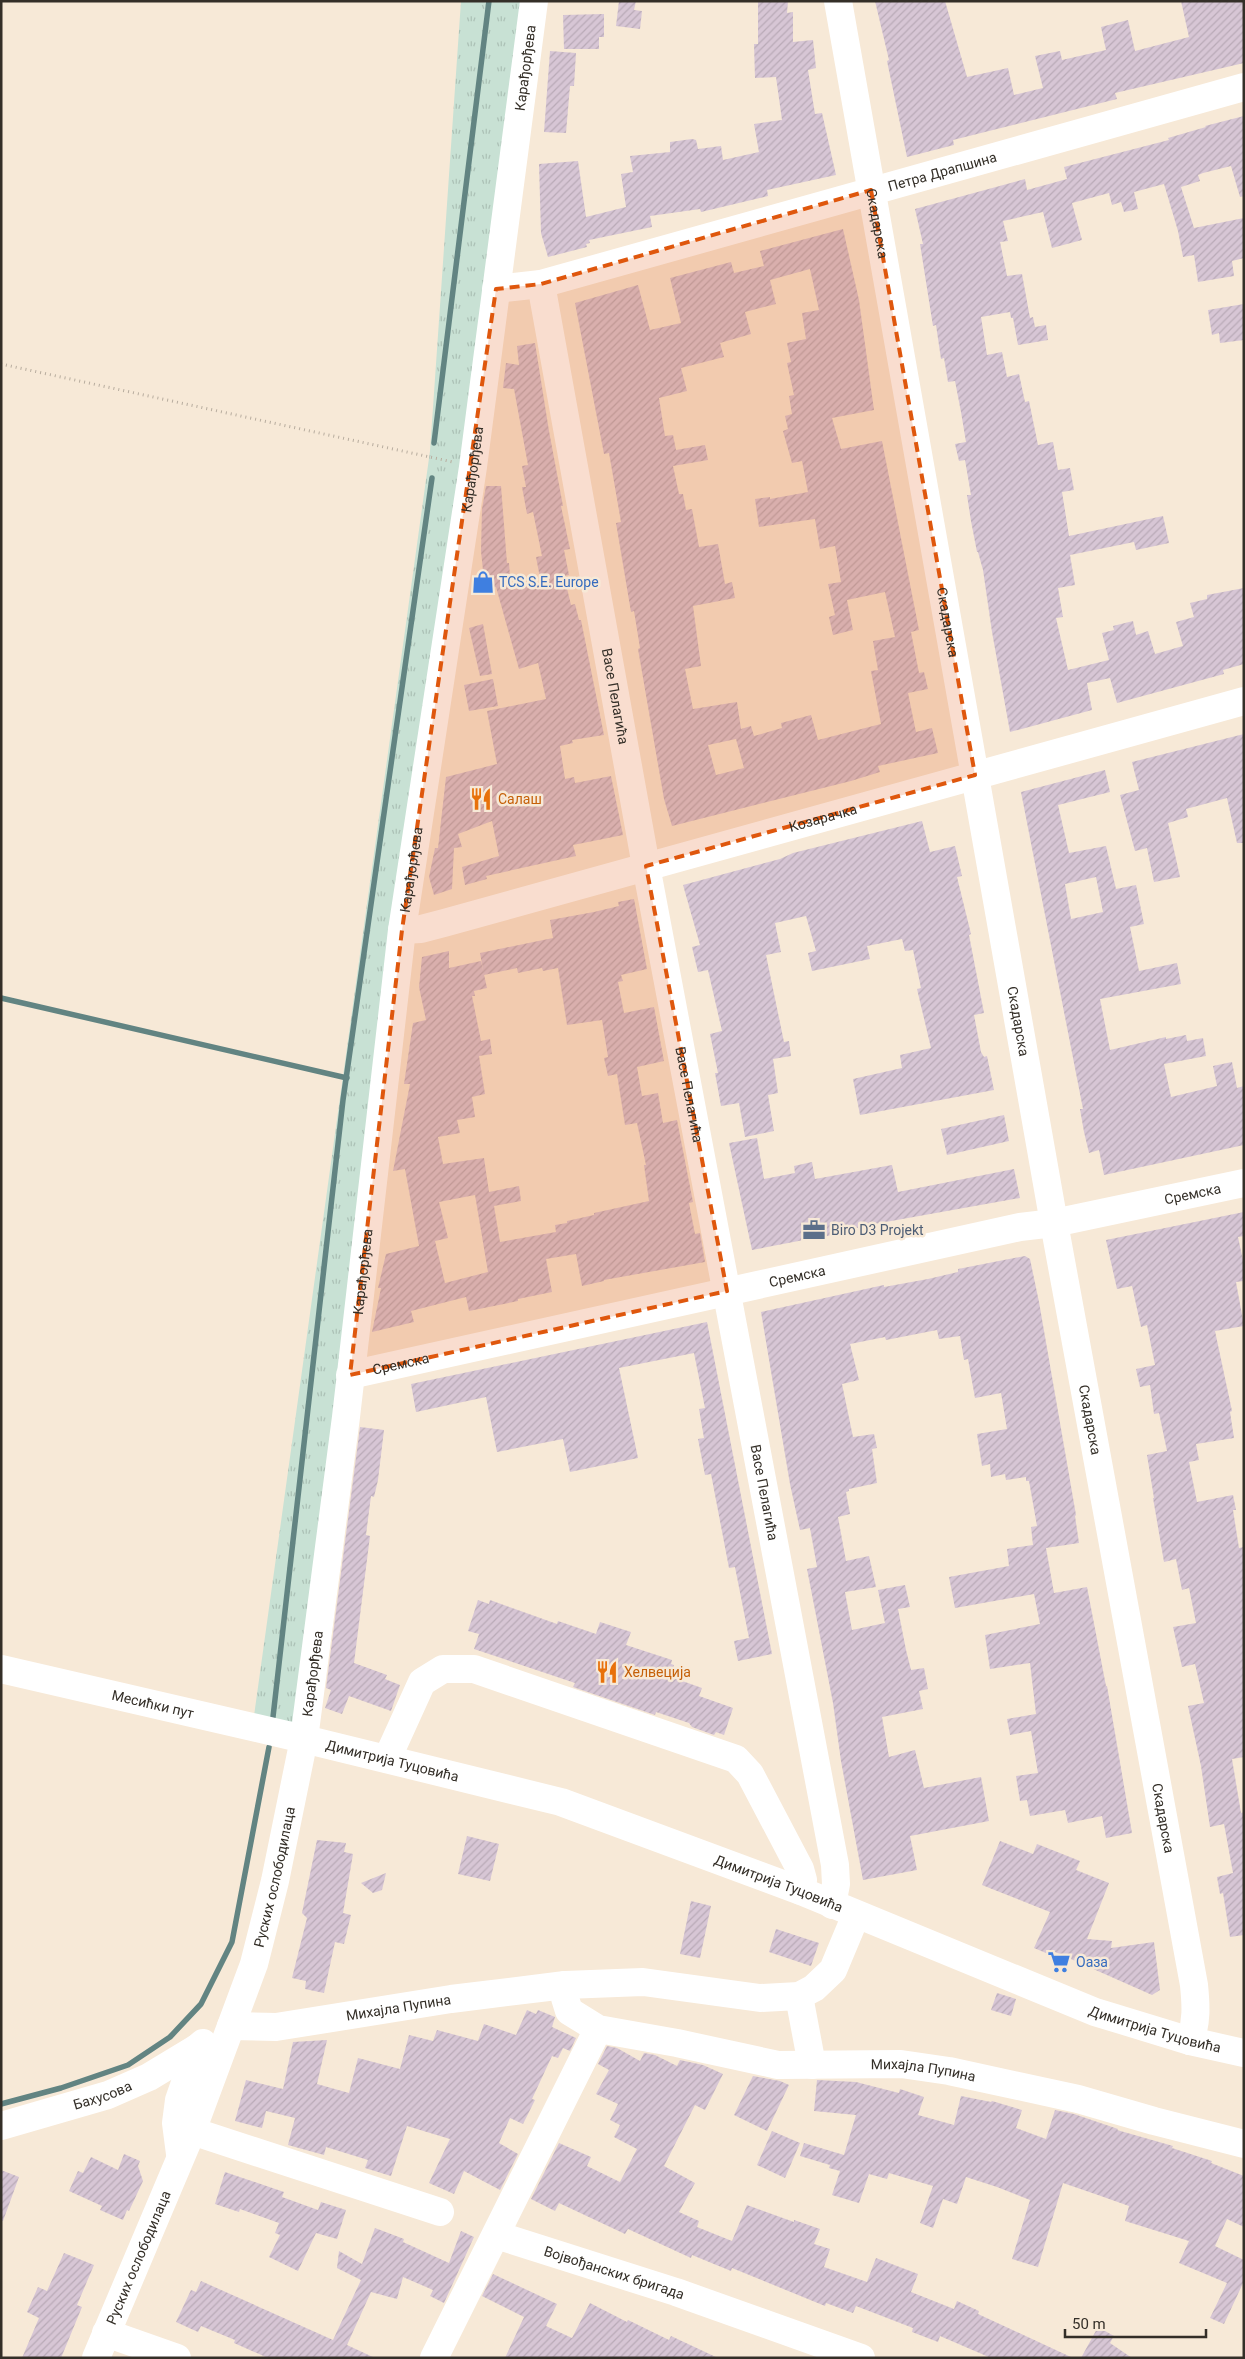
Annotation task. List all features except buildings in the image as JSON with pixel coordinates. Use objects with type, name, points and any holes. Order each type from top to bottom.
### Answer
[{"type":"street","name":"Карађорђева","points":[[304,1739],[350,1375],[402,930],[473,467],[534,1]]},
{"type":"street","name":"Скадарска","points":[[838,1],[1054,1222],[1194,1985],[1196,2020],[1190,2041]]},
{"type":"street","name":"Петра Драпшина","points":[[496,289],[541,284],[1244,87]]},
{"type":"street","name":"Васе Пелагића","points":[[541,284],[646,866],[835,1865],[836,1884],[844,1910]]},
{"type":"street","name":"Козарачка","points":[[402,930],[422,929],[1244,701]]},
{"type":"street","name":"Сремска","points":[[350,1375],[1020,1227],[1054,1222],[1244,1183]]},
{"type":"street","name":"Месићки пут","points":[[1,1669],[304,1739]]},
{"type":"street","points":[[386,1759],[422,1682],[443,1669],[474,1669],[736,1758],[750,1774],[800,1880],[835,1865]]},
{"type":"street","name":"Димитрија Туцовића","points":[[304,1739],[561,1802],[800,1880],[844,1910],[1095,2012],[1190,2041],[1244,2053]]},
{"type":"street","name":"Руских ослободилаца","points":[[101,2346],[192,2131],[256,1955],[275,1881],[304,1739]]},
{"type":"street","points":[[809,2049],[799,1996],[814,1988],[833,1970],[844,1910]]},
{"type":"street","name":"Михајла Пупина","points":[[233,2019],[276,2027],[451,1999],[565,1985],[643,1982],[760,1998],[799,1996]]},
{"type":"street","name":"Михајла Пупина","points":[[565,1985],[565,1998],[570,2011],[598,2029],[677,2043],[770,2064],[809,2049],[949,2071],[1078,2099],[1154,2122],[1244,2144]]},
{"type":"street","name":"Руских ослободилаца","points":[[180,2158],[176,2123],[179,2100],[197,2048],[233,2019]]},
{"type":"street","points":[[434,2358],[598,2029]]},
{"type":"street","points":[[197,2048],[207,2062],[211,2077]]},
{"type":"street","name":"Бахусова","points":[[1,2126],[108,2095],[149,2077],[197,2048]]},
{"type":"street","points":[[149,2077],[160,2080],[170,2087],[179,2100]]},
{"type":"street","points":[[192,2131],[440,2212]]},
{"type":"street","name":"Војвођанских бригада","points":[[496,2235],[676,2292],[861,2358]]},
{"type":"street","points":[[101,2346],[177,2358]]},
{"type":"path","points":[[1,364],[473,467]]},
{"type":"highlighted area","points":[[871,190],[975,775],[646,866],[727,1291],[350,1375],[402,930],[496,289],[541,284]]},
{"type":"green space","points":[[461,1],[536,1],[302,1733],[253,1723],[430,451]]},
{"type":"waterway","points":[[434,443],[489,1]]},
{"type":"waterway","points":[[273,1717],[343,1100],[432,478]]},
{"type":"waterway","points":[[1,998],[347,1078]]},
{"type":"waterway","points":[[1,2104],[61,2088],[128,2065],[170,2037],[201,2004],[232,1942],[269,1747]]},
{"type":"place","name":"TCS S.E. Europe","points":[[483,582]]},
{"type":"place","name":"Салаш","points":[[481,799]]},
{"type":"place","name":"Biro D3 Projekt","points":[[814,1230]]},
{"type":"place","name":"Хелвеција","points":[[607,1672]]},
{"type":"place","name":"Оаза","points":[[1059,1962]]}]
